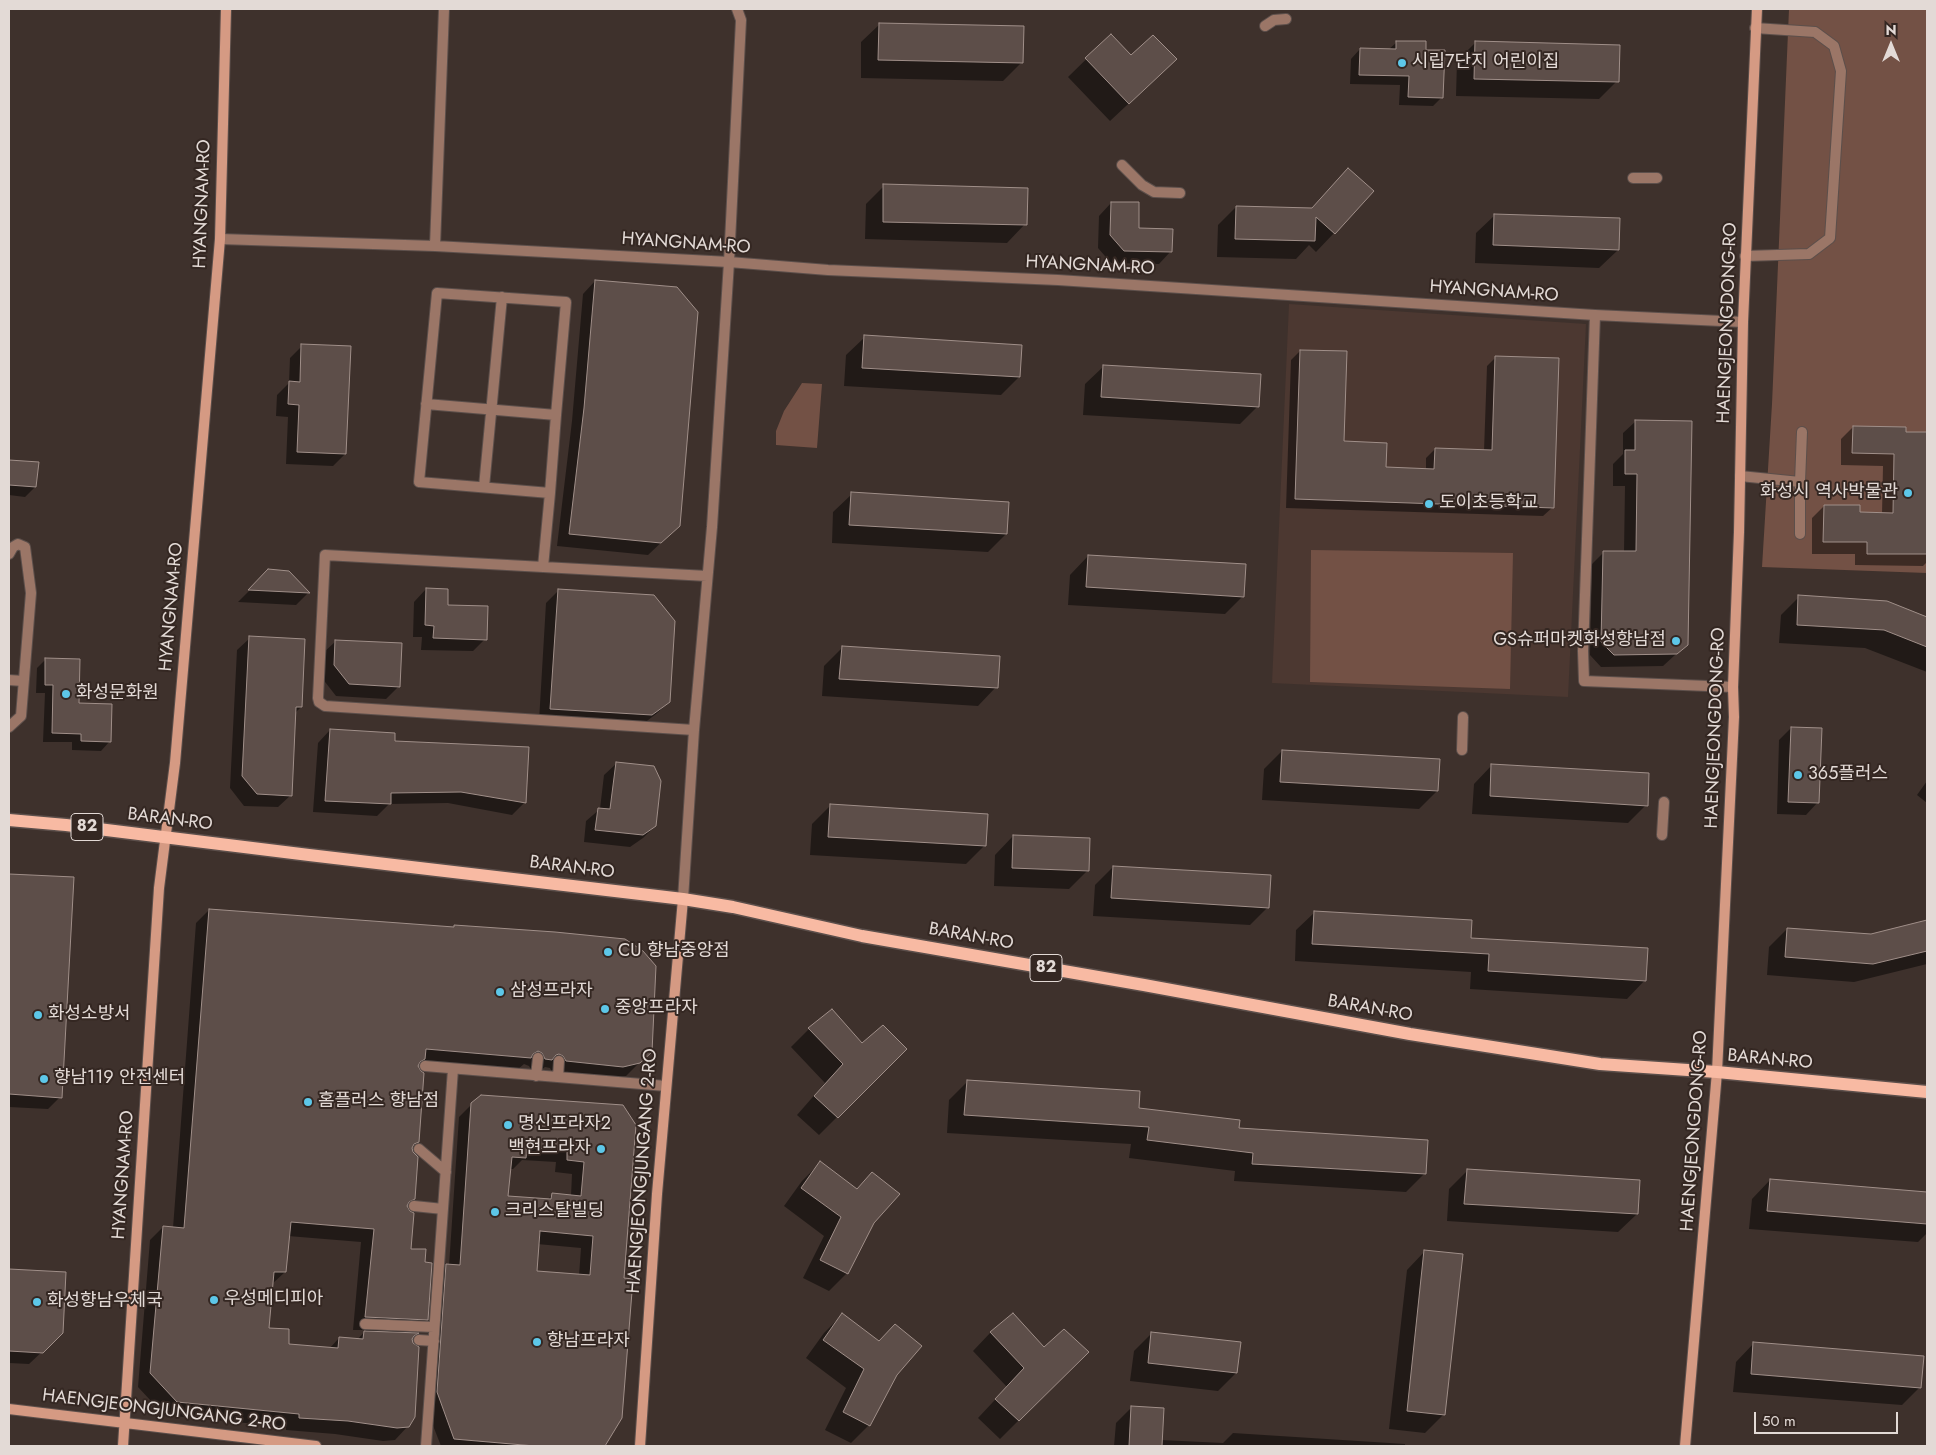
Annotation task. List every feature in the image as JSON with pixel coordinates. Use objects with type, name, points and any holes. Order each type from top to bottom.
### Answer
[{"type":"main road","name":"BARAN-RO","points":[[9,820],[66,824],[683,899],[734,907],[862,936],[1410,1034],[1600,1064],[1717,1072],[1927,1092]]},
{"type":"street","name":"HYANGNAM-RO","points":[[123,1446],[160,888],[175,763],[220,239],[226,9]]},
{"type":"street","points":[[435,246],[444,9]]},
{"type":"street","points":[[683,899],[729,262],[741,20],[737,9]]},
{"type":"street","name":"HAENGJEONGDONG-RO","points":[[1686,1446],[1717,1072],[1734,717],[1733,687],[1745,256],[1757,9]]},
{"type":"street","points":[[1265,26],[1274,20],[1286,19]]},
{"type":"street","points":[[1745,256],[1809,254],[1830,238],[1841,72],[1834,46],[1815,32],[1755,28]]},
{"type":"street","points":[[1122,165],[1142,185],[1154,192],[1180,193]]},
{"type":"street","points":[[1634,178],[1656,178]]},
{"type":"street","name":"HYANGNAM-RO","points":[[220,239],[435,246],[729,262],[828,270],[1058,280],[1595,315],[1743,322]]},
{"type":"street","points":[[543,567],[550,493],[566,302],[437,292],[419,482],[550,493]]},
{"type":"street","points":[[484,487],[502,297]]},
{"type":"street","points":[[1595,315],[1582,650],[1584,681],[1733,687]]},
{"type":"street","points":[[426,404],[556,415]]},
{"type":"street","points":[[1800,534],[1802,432]]},
{"type":"street","points":[[1740,476],[1800,482]]},
{"type":"street","points":[[9,554],[18,544],[22,545],[26,551],[31,593],[21,716],[9,727]]},
{"type":"street","points":[[694,730],[331,707],[319,702],[325,554],[707,576]]},
{"type":"street","points":[[9,680],[23,681]]},
{"type":"street","points":[[1462,750],[1463,717]]},
{"type":"street","points":[[1662,835],[1664,802]]},
{"type":"street","name":"HAENGJEONGJUNGANG 2-RO","points":[[640,1446],[666,1086],[683,899]]},
{"type":"street","points":[[536,1076],[538,1058]]},
{"type":"street","points":[[558,1077],[559,1061]]},
{"type":"street","points":[[425,1066],[666,1086]]},
{"type":"street","points":[[426,1446],[453,1069]]},
{"type":"street","points":[[419,1149],[446,1172]]},
{"type":"street","points":[[414,1206],[443,1209]]},
{"type":"street","points":[[365,1324],[434,1327]]},
{"type":"street","points":[[419,1340],[434,1340]]},
{"type":"street","name":"HAENGJEONGJUNGANG 2-RO","points":[[9,1409],[316,1446]]},
{"type":"shaded area","points":[[1789,9],[1927,9],[1927,573],[1762,567],[1772,404]]},
{"type":"shaded area","name":"도이초등학교","points":[[1289,304],[1586,324],[1568,697],[1272,683]]},
{"type":"shaded area","points":[[802,383],[822,384],[817,448],[776,445],[776,431],[784,411]]},
{"type":"shaded area","points":[[1311,550],[1513,553],[1510,689],[1310,682]]},
{"type":"building","points":[[879,23],[1024,26],[1023,63],[878,60]]},
{"type":"building","points":[[1111,34],[1131,55],[1153,35],[1177,59],[1129,104],[1085,58]]},
{"type":"building","name":"시립7단지 어린이집","points":[[1396,41],[1426,41],[1426,50],[1445,50],[1443,98],[1408,97],[1409,76],[1359,75],[1360,48],[1396,49]]},
{"type":"building","points":[[1475,41],[1620,45],[1619,82],[1474,79]]},
{"type":"building","points":[[1348,168],[1374,191],[1335,234],[1316,217],[1315,241],[1235,239],[1236,206],[1312,208]]},
{"type":"building","points":[[883,184],[1028,188],[1027,225],[883,222]]},
{"type":"building","points":[[1111,202],[1139,202],[1139,228],[1173,229],[1172,252],[1124,251],[1110,235]]},
{"type":"building","points":[[1494,214],[1620,218],[1619,250],[1493,245]]},
{"type":"building","points":[[595,280],[677,287],[698,312],[680,526],[661,543],[569,534],[584,408]]},
{"type":"building","points":[[864,335],[1022,345],[1020,377],[862,368]]},
{"type":"building","points":[[301,344],[351,346],[346,454],[297,452],[299,405],[288,404],[289,381],[300,382]]},
{"type":"building","points":[[1300,350],[1347,351],[1344,441],[1387,443],[1386,467],[1434,469],[1435,448],[1492,450],[1495,356],[1559,358],[1554,508],[1295,499]]},
{"type":"building","points":[[1103,365],[1261,374],[1259,407],[1101,397]]},
{"type":"building","points":[[1635,420],[1692,421],[1688,645],[1677,654],[1614,655],[1601,642],[1603,551],[1636,551],[1637,474],[1625,474],[1625,450],[1635,450]]},
{"type":"building","name":"화성시 역사박물관","points":[[1853,426],[1906,427],[1906,432],[1927,432],[1927,554],[1867,554],[1867,542],[1823,542],[1824,505],[1860,505],[1860,512],[1893,513],[1894,454],[1852,453]]},
{"type":"building","points":[[9,460],[39,462],[36,487],[9,485]]},
{"type":"building","points":[[851,492],[1009,502],[1007,534],[849,525]]},
{"type":"building","points":[[1088,555],[1246,564],[1244,597],[1086,587]]},
{"type":"building","points":[[268,569],[289,571],[310,593],[248,590]]},
{"type":"building","points":[[426,588],[448,589],[448,605],[488,606],[487,640],[433,638],[434,626],[425,625]]},
{"type":"building","points":[[558,589],[654,595],[675,621],[670,702],[652,715],[550,709]]},
{"type":"building","points":[[1798,595],[1887,601],[1927,617],[1927,647],[1884,630],[1797,625]]},
{"type":"building","points":[[249,636],[305,639],[302,707],[296,707],[292,796],[257,794],[242,776]]},
{"type":"building","points":[[335,640],[402,643],[400,687],[349,684],[334,665]]},
{"type":"building","points":[[842,646],[1000,656],[998,688],[839,679]]},
{"type":"building","name":"화성문화원","points":[[45,658],[80,659],[79,703],[112,704],[111,742],[81,741],[81,734],[52,733],[53,685],[45,685]]},
{"type":"building","points":[[1791,727],[1822,728],[1819,803],[1788,802]]},
{"type":"building","points":[[330,729],[395,733],[395,741],[529,747],[526,803],[461,792],[391,793],[391,804],[325,801]]},
{"type":"building","points":[[1282,750],[1440,759],[1438,791],[1280,782]]},
{"type":"building","points":[[616,762],[654,766],[661,781],[656,826],[643,835],[595,830],[598,808],[610,809]]},
{"type":"building","points":[[1491,764],[1649,773],[1648,806],[1490,796]]},
{"type":"building","points":[[830,804],[988,814],[986,846],[828,837]]},
{"type":"building","points":[[1013,835],[1090,838],[1089,871],[1012,868]]},
{"type":"building","points":[[1113,866],[1271,875],[1269,908],[1111,898]]},
{"type":"building","name":"화성소방서","points":[[9,874],[74,877],[62,1098],[9,1094]]},
{"type":"building","points":[[209,909],[454,927],[454,925],[555,932],[625,939],[643,951],[656,966],[652,1052],[640,1063],[623,1067],[566,1061],[559,1054],[552,1060],[545,1059],[542,1053],[538,1051],[531,1058],[426,1049],[425,1059],[418,1066],[424,1073],[419,1142],[414,1144],[412,1148],[418,1157],[415,1199],[409,1202],[407,1206],[414,1213],[411,1249],[426,1249],[425,1262],[432,1263],[428,1320],[365,1317],[374,1229],[291,1222],[286,1272],[274,1272],[269,1328],[289,1329],[289,1344],[338,1348],[339,1337],[363,1339],[364,1331],[419,1333],[412,1339],[413,1343],[419,1347],[415,1417],[409,1427],[397,1428],[348,1421],[299,1418],[299,1414],[177,1402],[150,1373],[163,1226],[184,1228]]},
{"type":"building","points":[[1314,911],[1472,920],[1471,938],[1648,948],[1646,981],[1488,971],[1489,954],[1312,944]]},
{"type":"building","points":[[1927,920],[1927,951],[1873,964],[1785,957],[1787,928],[1871,934]]},
{"type":"building","points":[[832,1009],[862,1043],[883,1025],[907,1049],[838,1118],[814,1096],[843,1064],[808,1028]]},
{"type":"building","points":[[967,1080],[1140,1091],[1139,1108],[1240,1120],[1239,1128],[1428,1140],[1426,1174],[1252,1164],[1253,1153],[1147,1140],[1149,1127],[964,1115]]},
{"type":"building","points":[[481,1095],[623,1105],[636,1125],[624,1278],[633,1279],[622,1418],[605,1446],[535,1446],[454,1439],[437,1392],[446,1264],[460,1265],[471,1103]],"holes":[[[527,1148],[567,1150],[567,1160],[584,1162],[581,1196],[552,1193],[551,1199],[508,1196],[512,1157],[526,1158]],[[540,1231],[593,1236],[590,1275],[537,1271]]]},
{"type":"building","points":[[820,1161],[857,1189],[872,1172],[900,1194],[874,1223],[848,1274],[820,1260],[841,1217],[801,1188]]},
{"type":"building","points":[[1467,1169],[1640,1180],[1638,1214],[1464,1204]]},
{"type":"building","points":[[1770,1179],[1927,1192],[1927,1224],[1767,1211]]},
{"type":"building","points":[[1424,1250],[1463,1254],[1445,1415],[1407,1411]]},
{"type":"building","name":"화성향남우체국","points":[[9,1269],[66,1272],[63,1333],[43,1353],[9,1351]]},
{"type":"building","points":[[842,1313],[879,1341],[895,1324],[922,1346],[897,1375],[870,1426],[843,1412],[864,1369],[823,1340]]},
{"type":"building","points":[[1013,1313],[1044,1347],[1064,1329],[1089,1352],[1019,1421],[995,1399],[1024,1368],[990,1332]]},
{"type":"building","points":[[1151,1332],[1241,1342],[1237,1373],[1148,1363]]},
{"type":"building","points":[[1753,1342],[1924,1356],[1921,1388],[1751,1374]]},
{"type":"building","points":[[1131,1406],[1164,1408],[1162,1446],[1129,1446]]},
{"type":"place","name":"시립7단지 어린이집","points":[[1402,63]]},
{"type":"place","name":"화성시 역사박물관","points":[[1908,493]]},
{"type":"place","name":"도이초등학교","points":[[1429,504]]},
{"type":"place","name":"GS슈퍼마켓화성향남점","points":[[1676,641]]},
{"type":"place","name":"화성문화원","points":[[66,694]]},
{"type":"place","name":"365플러스","points":[[1798,775]]},
{"type":"place","name":"CU 향남중앙점","points":[[608,952]]},
{"type":"place","name":"삼성프라자","points":[[500,992]]},
{"type":"place","name":"중앙프라자","points":[[605,1009]]},
{"type":"place","name":"화성소방서","points":[[38,1015]]},
{"type":"place","name":"향남119 안전센터","points":[[44,1079]]},
{"type":"place","name":"홈플러스 향남점","points":[[308,1102]]},
{"type":"place","name":"명신프라자2","points":[[508,1125]]},
{"type":"place","name":"백현프라자","points":[[601,1149]]},
{"type":"place","name":"크리스탈빌딩","points":[[495,1212]]},
{"type":"place","name":"우성메디피아","points":[[214,1300]]},
{"type":"place","name":"화성향남우체국","points":[[37,1302]]},
{"type":"place","name":"향남프라자","points":[[537,1342]]}]
